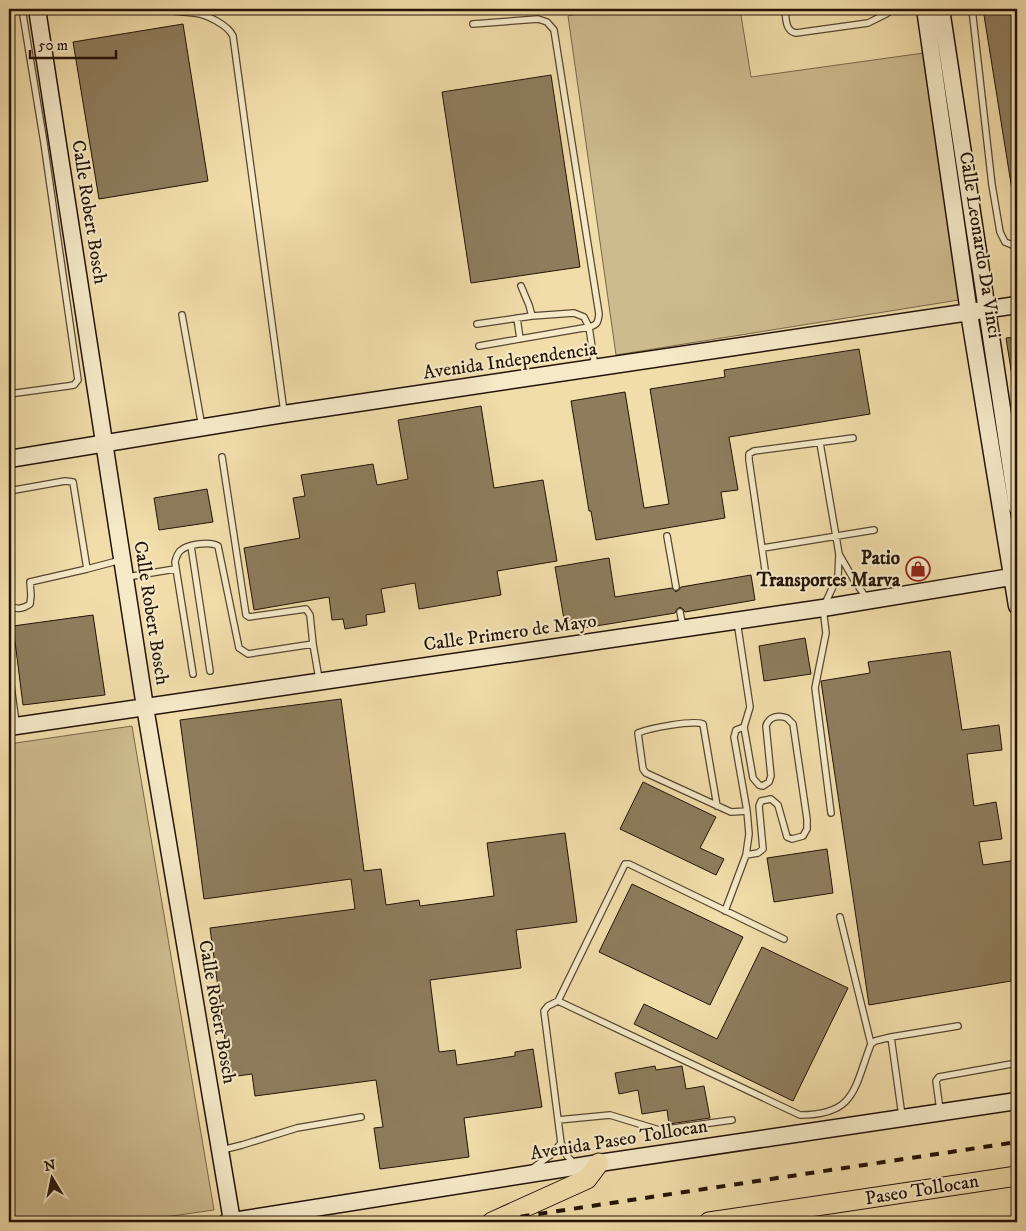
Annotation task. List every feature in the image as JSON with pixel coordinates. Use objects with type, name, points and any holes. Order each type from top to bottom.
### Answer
[{"type":"highway","points":[[492,1222],[587,1179],[599,1163]]},
{"type":"highway","name":"Paseo Tollocan","points":[[709,1222],[1017,1176]]},
{"type":"main road","name":"Calle Robert Bosch","points":[[37,9],[145,707],[220,1150],[229,1222]]},
{"type":"main road","name":"Calle Leonardo Da Vinci","points":[[925,9],[970,312],[1015,576],[1017,606]]},
{"type":"main road","name":"Calle Leonardo Da Vinci","points":[[941,9],[1017,507]]},
{"type":"main road","name":"Avenida Independencia","points":[[9,459],[284,414],[1017,305]]},
{"type":"main road","name":"Calle Primero de Mayo","points":[[13,727],[319,682],[682,620],[737,620],[823,608],[1015,576]]},
{"type":"main road","name":"Avenida Paseo Tollocan","points":[[229,1222],[599,1163],[1017,1101]]},
{"type":"lane","points":[[9,394],[74,385],[78,380],[44,142],[22,9]]},
{"type":"lane","points":[[167,9],[202,15],[224,26],[233,36],[284,414]]},
{"type":"lane","points":[[785,9],[788,28],[792,33],[796,33],[868,23],[892,9]]},
{"type":"lane","points":[[972,9],[992,185],[1000,232],[1005,242],[1017,247]]},
{"type":"lane","points":[[473,24],[538,20],[547,22],[554,30],[598,314],[596,326],[479,346]]},
{"type":"lane","points":[[521,286],[532,316]]},
{"type":"lane","points":[[477,324],[532,316],[574,313],[584,317],[589,327],[595,369]]},
{"type":"lane","points":[[182,315],[202,428]]},
{"type":"lane","points":[[517,318],[520,339]]},
{"type":"lane","points":[[767,584],[749,454],[754,451],[853,438]]},
{"type":"lane","points":[[820,443],[839,554],[838,576],[823,608],[826,633],[815,688],[831,813]]},
{"type":"lane","points":[[222,457],[246,615],[248,617],[306,609],[310,615],[319,682]]},
{"type":"lane","points":[[9,491],[64,481],[73,482],[87,569]]},
{"type":"lane","points":[[762,548],[874,530]]},
{"type":"lane","points":[[667,536],[676,588]]},
{"type":"lane","points":[[193,674],[175,569],[176,556],[180,551],[191,546],[213,544],[218,546],[239,648],[250,654],[313,644]]},
{"type":"lane","points":[[191,546],[210,671]]},
{"type":"lane","points":[[839,554],[868,599]]},
{"type":"lane","points":[[9,603],[17,609],[30,604],[30,582],[122,560]]},
{"type":"lane","points":[[125,577],[175,569]]},
{"type":"lane","points":[[737,620],[750,706],[744,727],[753,778],[759,785],[763,786],[769,782],[771,776],[766,726],[770,719],[783,717],[793,724],[807,820],[807,829],[803,836],[789,838],[786,835],[781,814],[774,800],[761,801],[759,806],[763,849],[758,854],[746,855]]},
{"type":"lane","points":[[9,671],[13,727]]},
{"type":"lane","points":[[717,806],[703,724],[700,722],[690,723],[638,733],[643,769],[646,773],[717,806],[734,813],[747,811]]},
{"type":"lane","points":[[725,911],[746,855],[749,834],[747,811],[734,737],[736,730],[744,727]]},
{"type":"lane","points":[[577,1167],[567,1156],[561,1143],[544,1011],[548,1006],[558,1002],[626,864],[630,864],[784,939]]},
{"type":"lane","points":[[840,918],[871,1044]]},
{"type":"lane","points":[[558,1002],[800,1114],[829,1111],[840,1107],[849,1099],[871,1044],[875,1041],[958,1026]]},
{"type":"lane","points":[[891,1037],[902,1117]]},
{"type":"lane","points":[[940,1112],[936,1081],[939,1077],[1017,1063]]},
{"type":"lane","points":[[558,1120],[610,1114],[658,1130],[732,1120]]},
{"type":"lane","points":[[220,1150],[242,1146],[297,1128],[362,1117]]},
{"type":"lane","points":[[521,1176],[542,1162],[561,1143]]},
{"type":"shaded area","points":[[595,9],[740,9],[751,77],[931,52],[965,299],[616,355],[568,16]]},
{"type":"shaded area","points":[[132,726],[214,1210],[130,1222],[9,1222],[9,744]]},
{"type":"building","points":[[983,9],[1017,9],[1017,190],[1012,190]]},
{"type":"building","points":[[183,24],[208,181],[99,199],[73,42]]},
{"type":"building","points":[[551,75],[580,267],[471,283],[442,92]]},
{"type":"building","points":[[1017,337],[1017,375],[1012,376],[1006,338]]},
{"type":"building","points":[[859,349],[870,414],[729,437],[738,490],[721,492],[725,518],[596,540],[591,511],[589,511],[571,401],[625,392],[644,508],[669,504],[650,389],[725,377],[724,370]]},
{"type":"building","points":[[481,406],[494,488],[543,480],[557,561],[497,571],[501,595],[419,609],[415,583],[381,589],[385,612],[366,615],[367,625],[345,629],[343,619],[332,620],[329,597],[254,610],[244,548],[300,538],[293,498],[305,496],[301,475],[373,464],[377,485],[408,479],[398,420]]},
{"type":"building","points":[[207,489],[213,522],[159,530],[154,498]]},
{"type":"building","points":[[609,558],[615,597],[672,588],[676,592],[681,587],[751,575],[755,600],[685,612],[680,607],[675,613],[566,631],[555,567]]},
{"type":"building","points":[[93,615],[105,695],[23,705],[13,626]]},
{"type":"building","points":[[805,638],[811,674],[764,681],[759,646]]},
{"type":"building","points":[[950,651],[962,730],[999,725],[1002,750],[967,754],[974,806],[996,802],[1002,839],[979,842],[983,865],[1017,860],[1017,980],[869,1005],[821,681],[870,673],[868,662]]},
{"type":"building","points":[[341,699],[364,871],[381,869],[386,905],[419,900],[420,906],[494,896],[487,843],[565,833],[577,922],[516,930],[521,968],[430,980],[439,1052],[455,1050],[457,1065],[515,1056],[515,1052],[533,1049],[542,1107],[464,1118],[469,1157],[380,1169],[374,1128],[383,1127],[376,1080],[255,1096],[252,1074],[230,1077],[210,928],[355,909],[351,879],[204,899],[180,720]]},
{"type":"building","points":[[643,782],[716,817],[700,848],[724,859],[716,875],[620,829]]},
{"type":"building","points":[[827,849],[833,893],[774,902],[767,858]]},
{"type":"building","points":[[632,884],[743,937],[710,1005],[599,952]]},
{"type":"building","points":[[762,947],[848,988],[793,1101],[634,1024],[644,1004],[717,1039]]},
{"type":"building","points":[[655,1066],[656,1070],[682,1066],[686,1089],[704,1086],[710,1118],[669,1124],[667,1110],[642,1114],[638,1090],[619,1094],[615,1073]]},
{"type":"railway","points":[[485,1222],[1017,1142]]},
{"type":"place","name":"Patio Transportes Marva","points":[[918,569]]}]
